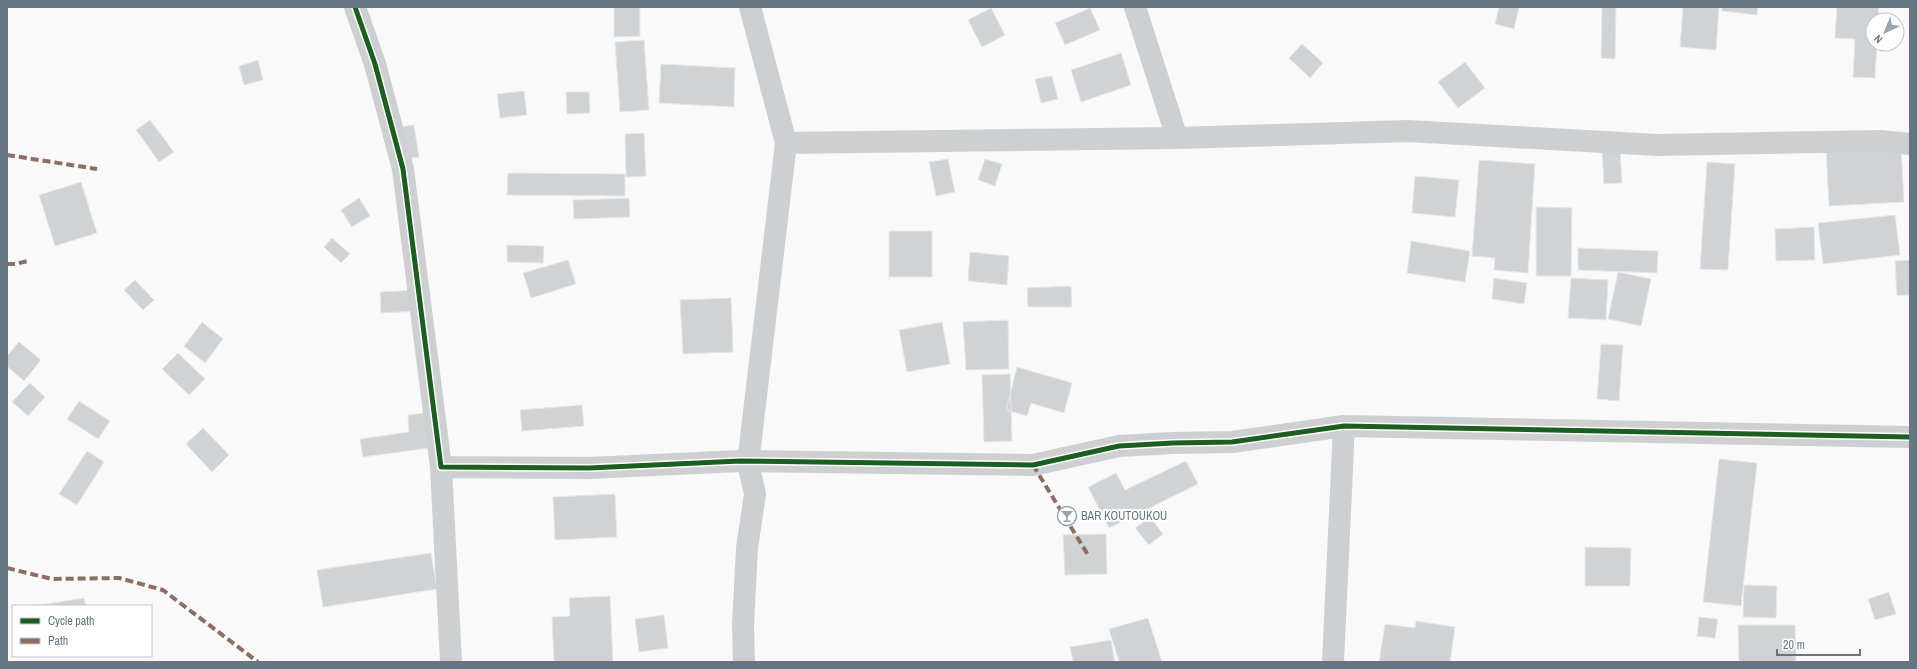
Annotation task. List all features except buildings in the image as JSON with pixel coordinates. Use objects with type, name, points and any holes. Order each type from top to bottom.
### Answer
[{"type":"street","points":[[355,7],[375,64],[403,170],[441,467],[451,662]]},
{"type":"street","points":[[744,662],[743,625],[747,548],[755,494],[748,462],[786,143],[750,7]]},
{"type":"street","points":[[1135,7],[1177,138]]},
{"type":"street","points":[[786,143],[1177,138],[1408,131],[1657,144],[1881,141],[1910,144]]},
{"type":"street","points":[[441,467],[589,468],[748,462],[1033,465],[1119,446],[1232,442],[1344,426],[1910,436]]},
{"type":"street","points":[[1333,662],[1344,426]]},
{"type":"marked path","points":[[7,155],[97,169]]},
{"type":"marked path","points":[[7,264],[28,261]]},
{"type":"marked path","points":[[1033,465],[1088,555]]},
{"type":"marked path","points":[[7,568],[52,579],[119,578],[163,590],[258,662]]},
{"type":"cycle path","points":[[355,7],[375,64],[403,169],[441,467],[589,468],[740,461],[1033,465],[1119,446],[1232,442],[1344,426],[1910,437]]},
{"type":"place","name":"BAR KOUTOUKOU","points":[[1067,516]]}]
